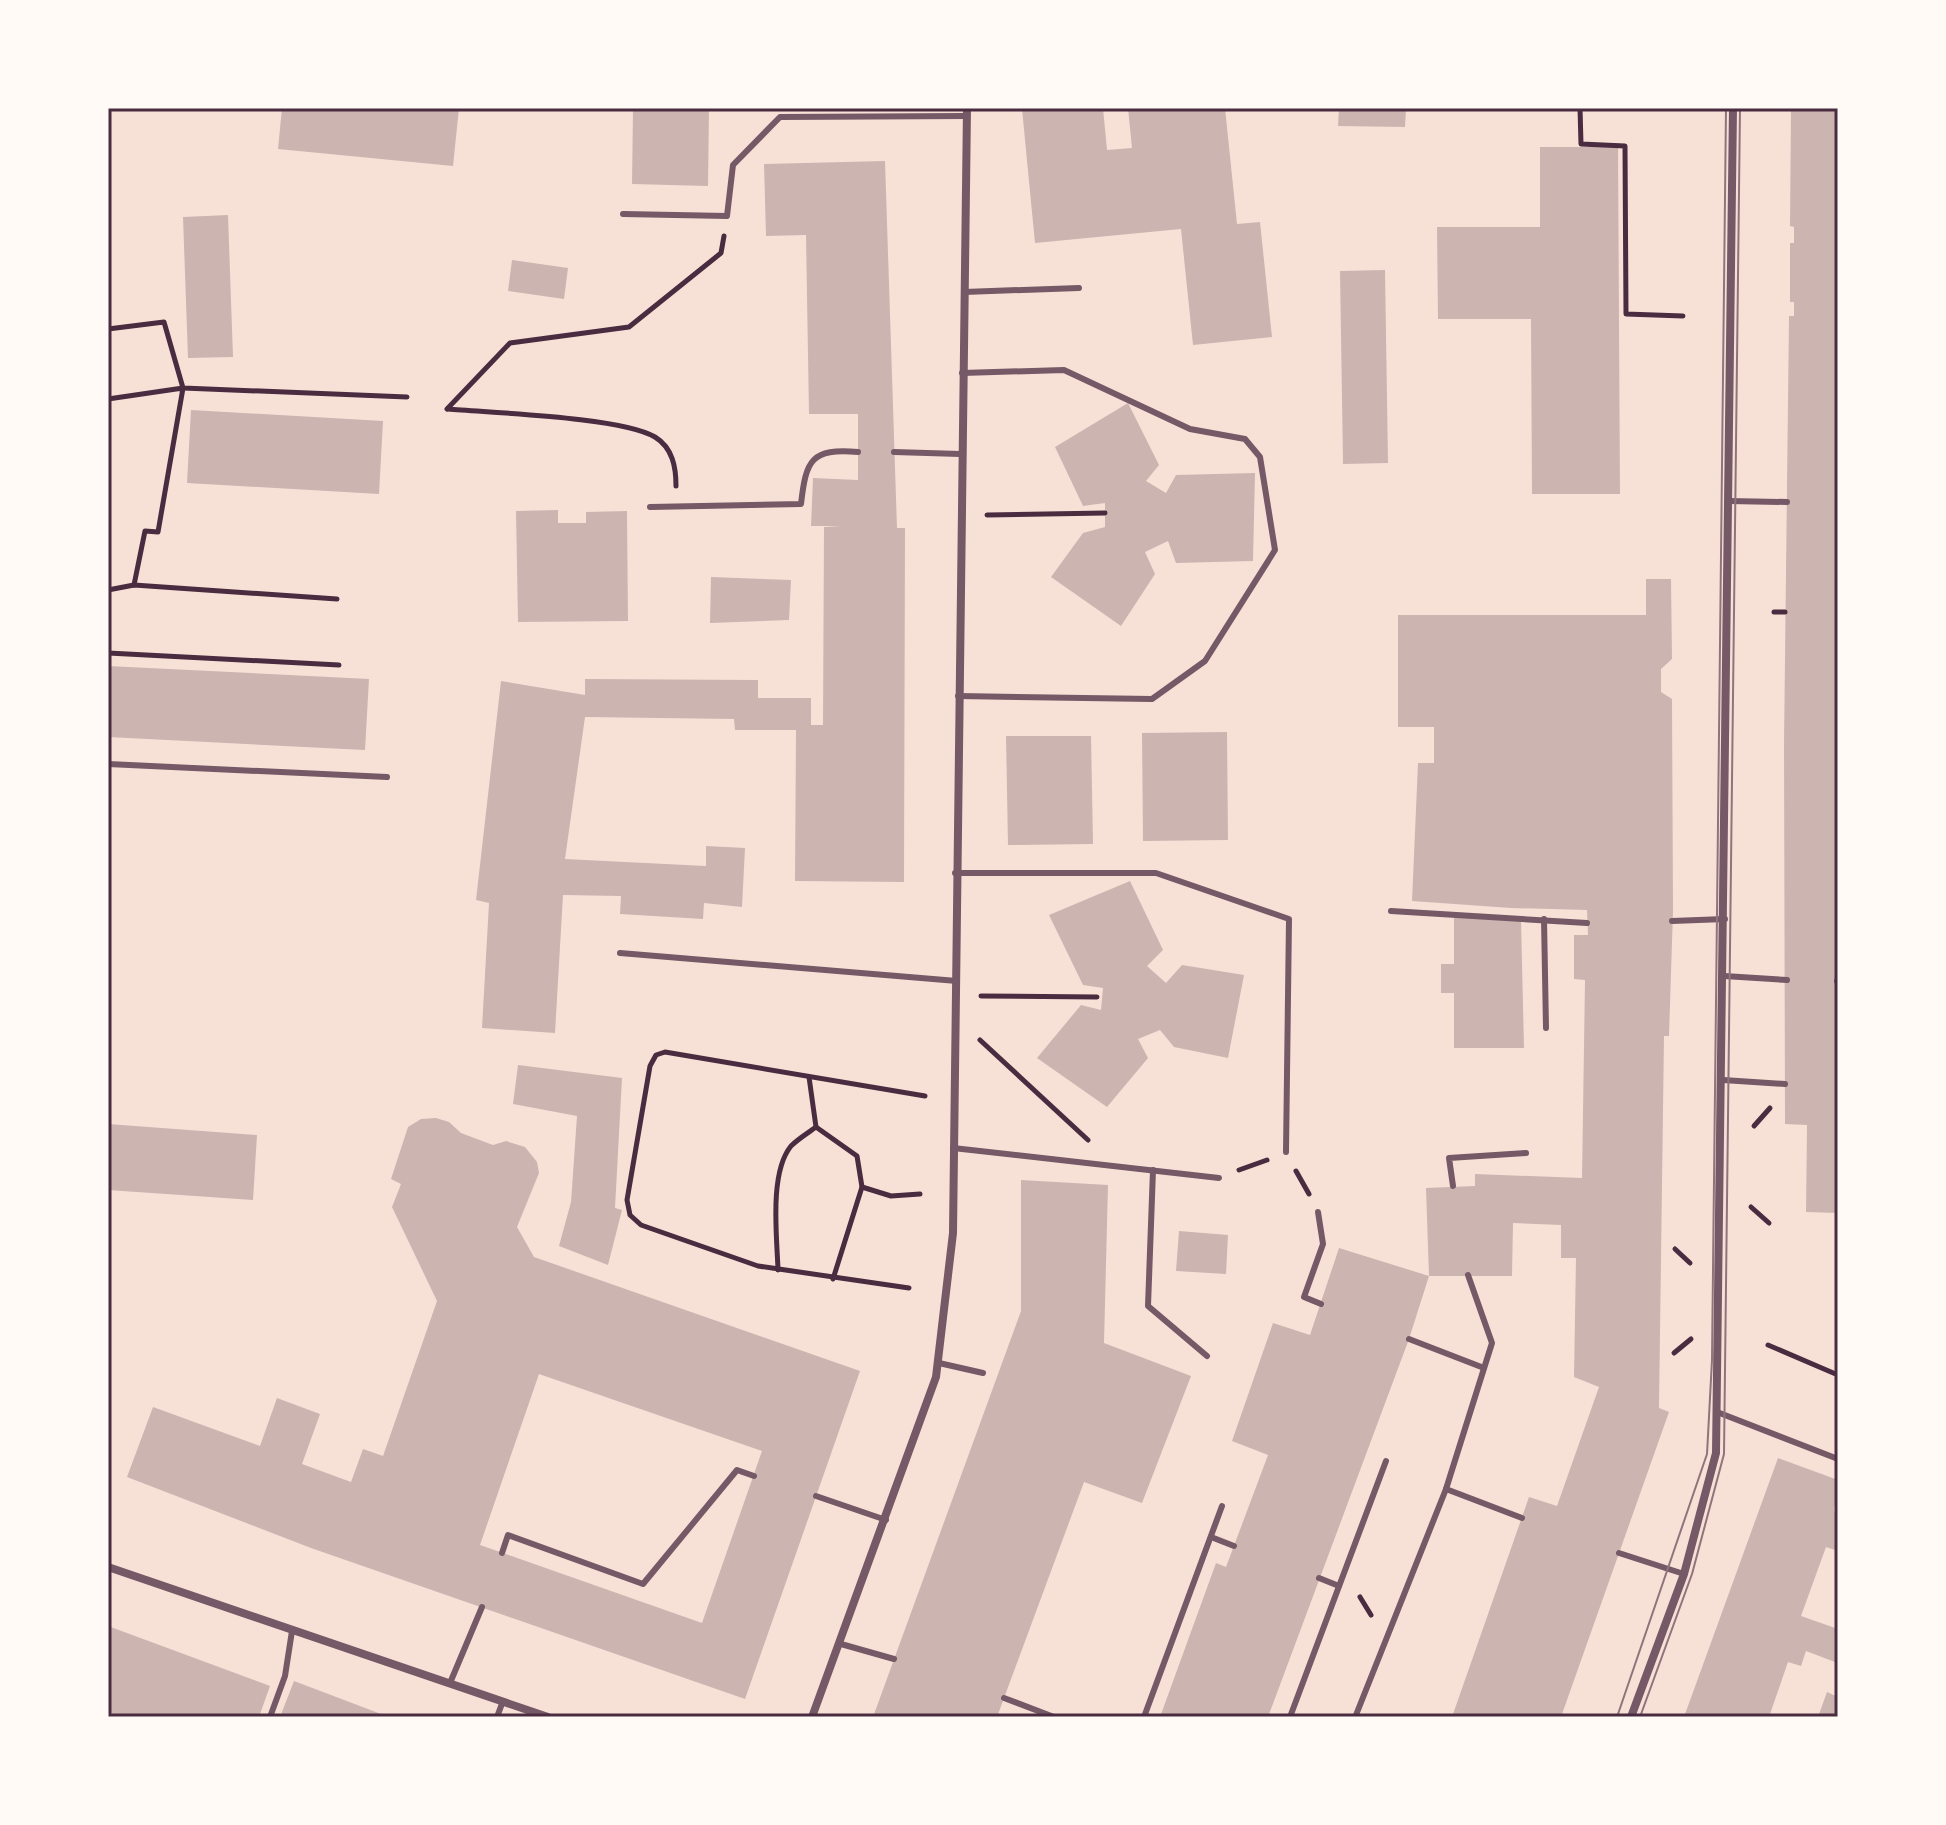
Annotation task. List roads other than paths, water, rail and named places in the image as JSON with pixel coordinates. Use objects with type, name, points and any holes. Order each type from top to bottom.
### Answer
[{"type":"street","points":[[1631,1717],[1684,1574],[1716,1453],[1733,108]]},
{"type":"street","points":[[812,1717],[886,1520],[939,1363],[953,1233],[966,112]]},
{"type":"street","points":[[108,1567],[548,1717]]},
{"type":"lane","points":[[623,214],[727,216],[733,165],[780,117],[966,112]]},
{"type":"lane","points":[[964,292],[1079,288]]},
{"type":"lane","points":[[957,696],[1152,699],[1205,661],[1275,550],[1260,457],[1245,439],[1190,429],[1064,370],[962,373]]},
{"type":"lane","points":[[650,507],[801,504],[809,465],[819,454],[832,450],[858,452]]},
{"type":"lane","points":[[894,452],[960,454]]},
{"type":"lane","points":[[1729,501],[1787,502]]},
{"type":"lane","points":[[108,764],[387,777]]},
{"type":"lane","points":[[955,873],[1156,873],[1289,919],[1286,1152]]},
{"type":"lane","points":[[1391,911],[1587,923]]},
{"type":"lane","points":[[1544,919],[1546,1028]]},
{"type":"lane","points":[[1672,921],[1725,919]]},
{"type":"lane","points":[[620,953],[957,981]]},
{"type":"lane","points":[[1724,976],[1787,980]]},
{"type":"lane","points":[[1723,1080],[1785,1084]]},
{"type":"lane","points":[[953,1148],[1219,1178]]},
{"type":"lane","points":[[1453,1186],[1449,1158],[1526,1153]]},
{"type":"lane","points":[[1153,1170],[1148,1306],[1207,1356]]},
{"type":"lane","points":[[1318,1212],[1323,1244],[1304,1297],[1321,1304]]},
{"type":"lane","points":[[1356,1715],[1446,1489],[1492,1343],[1468,1275]]},
{"type":"lane","points":[[1409,1339],[1484,1368]]},
{"type":"lane","points":[[939,1363],[983,1373]]},
{"type":"lane","points":[[1717,1412],[1838,1459]]},
{"type":"lane","points":[[1290,1717],[1386,1461]]},
{"type":"lane","points":[[502,1553],[508,1535],[643,1584],[737,1470],[754,1476]]},
{"type":"lane","points":[[1446,1489],[1522,1518]]},
{"type":"lane","points":[[816,1496],[886,1520]]},
{"type":"lane","points":[[1144,1717],[1222,1506]]},
{"type":"lane","points":[[1211,1537],[1234,1546]]},
{"type":"lane","points":[[1619,1553],[1684,1574]]},
{"type":"lane","points":[[1319,1578],[1339,1586]]},
{"type":"lane","points":[[450,1683],[482,1607]]},
{"type":"lane","points":[[270,1717],[285,1676],[292,1631]]},
{"type":"lane","points":[[841,1644],[894,1659]]},
{"type":"lane","points":[[1004,1698],[1054,1717]]},
{"type":"lane","points":[[497,1717],[503,1701]]},
{"type":"tram line","points":[[1617,1717],[1707,1454],[1712,1360],[1726,108]]},
{"type":"tram line","points":[[1640,1717],[1692,1574],[1724,1454],[1740,108]]}]
